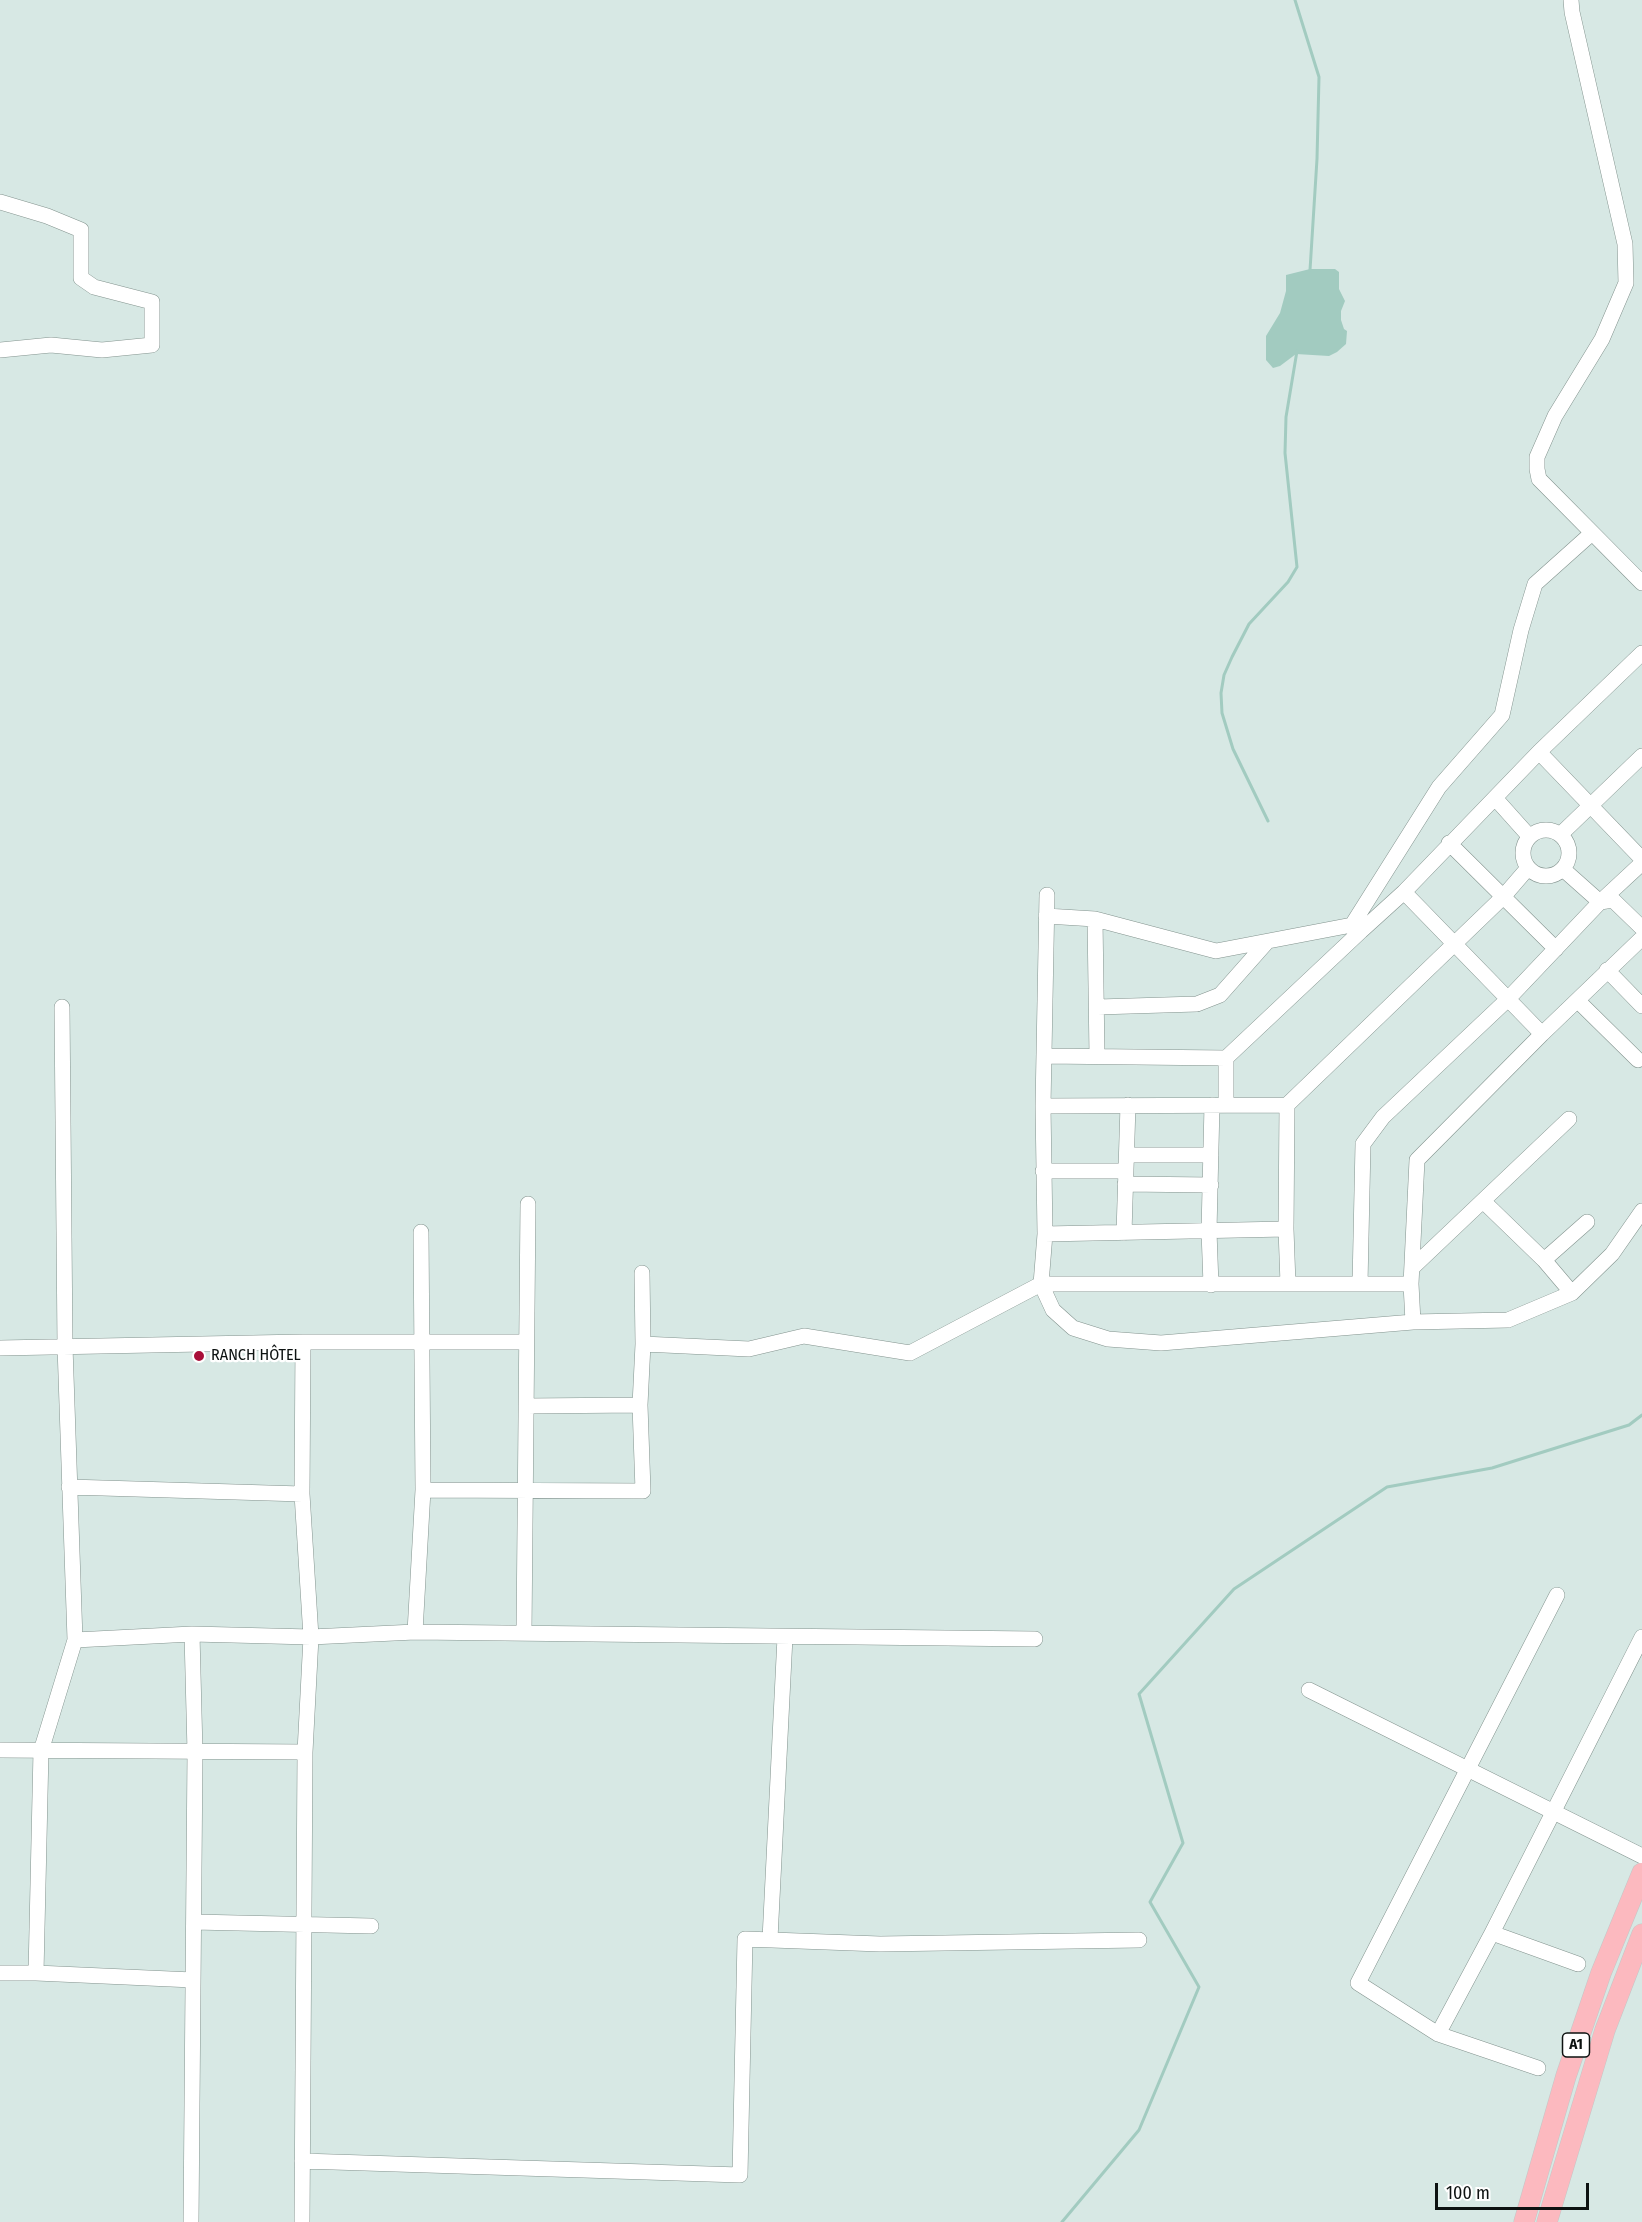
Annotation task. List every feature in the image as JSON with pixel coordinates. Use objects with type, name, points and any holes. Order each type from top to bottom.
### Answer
[{"type":"main road","name":"A1","points":[[1524,2222],[1566,2076],[1601,1973],[1642,1873]]},
{"type":"main road","name":"A1","points":[[1546,2222],[1605,2030],[1642,1934]]},
{"type":"street","points":[[1571,0],[1625,244],[1626,283],[1602,339],[1555,416],[1537,457],[1537,469],[1539,479],[1642,583]]},
{"type":"street","points":[[0,202],[47,216],[81,230],[81,278],[94,287],[152,302],[152,345],[102,350],[51,345],[0,350]]},
{"type":"street","points":[[1357,928],[1439,788],[1502,714],[1521,630],[1535,584],[1592,532]]},
{"type":"street","points":[[1211,1285],[1209,1231],[1211,1155],[1226,1058],[1357,928],[1404,892],[1539,752],[1642,653]]},
{"type":"street","points":[[1360,1284],[1363,1144],[1383,1117],[1507,1000],[1642,861],[1539,752]]},
{"type":"street","points":[[1561,834],[1642,756]]},
{"type":"street","points":[[1495,798],[1529,836]]},
{"type":"street","points":[[1545,829],[1561,834],[1570,851],[1564,870],[1545,877],[1528,868],[1522,852],[1529,836],[1545,829]]},
{"type":"street","points":[[1449,843],[1556,949]]},
{"type":"street","points":[[1042,1106],[1287,1106],[1503,897],[1528,868]]},
{"type":"street","points":[[1564,870],[1600,903]]},
{"type":"street","points":[[1404,892],[1542,1034]]},
{"type":"street","points":[[1047,895],[1042,1106],[1045,1234],[1041,1284],[1053,1310],[1073,1328],[1108,1339],[1161,1342],[1413,1322],[1508,1320],[1572,1293],[1612,1254],[1642,1210]]},
{"type":"street","points":[[1600,903],[1613,900],[1642,928]]},
{"type":"street","points":[[1046,916],[1095,919],[1216,951],[1357,928]]},
{"type":"street","points":[[1095,919],[1097,1056]]},
{"type":"street","points":[[1413,1322],[1411,1284],[1417,1160],[1542,1034],[1642,938]]},
{"type":"street","points":[[1098,1007],[1197,1004],[1220,995],[1266,943]]},
{"type":"street","points":[[1607,970],[1642,1006]]},
{"type":"street","points":[[1578,1001],[1638,1060]]},
{"type":"street","points":[[36,1973],[41,1750],[75,1640],[65,1346],[62,1007]]},
{"type":"street","points":[[1044,1056],[1226,1058]]},
{"type":"street","points":[[1124,1233],[1128,1106]]},
{"type":"street","points":[[1287,1106],[1288,1284]]},
{"type":"street","points":[[1412,1268],[1569,1119]]},
{"type":"street","points":[[1127,1155],[1211,1155]]},
{"type":"street","points":[[1043,1171],[1211,1185]]},
{"type":"street","points":[[1483,1201],[1544,1260],[1572,1293]]},
{"type":"street","points":[[524,1633],[528,1204]]},
{"type":"street","points":[[1544,1260],[1587,1222]]},
{"type":"street","points":[[1045,1234],[1286,1229]]},
{"type":"street","points":[[416,1632],[423,1490],[420,1341],[421,1232]]},
{"type":"street","points":[[423,1490],[643,1491],[640,1405],[644,1344],[642,1273]]},
{"type":"street","points":[[644,1344],[749,1349],[804,1336],[910,1353],[1041,1284],[1411,1284]]},
{"type":"street","points":[[302,2222],[305,1752],[311,1637],[302,1494],[303,1342]]},
{"type":"street","points":[[0,1348],[303,1342],[525,1342]]},
{"type":"street","points":[[526,1406],[640,1405]]},
{"type":"street","points":[[69,1487],[302,1494]]},
{"type":"street","points":[[1538,2068],[1438,2034],[1358,1983],[1557,1595]]},
{"type":"street","points":[[75,1640],[192,1634],[311,1637],[416,1632],[1035,1639]]},
{"type":"street","points":[[191,2222],[195,1752],[192,1634]]},
{"type":"street","points":[[770,1939],[785,1637]]},
{"type":"street","points":[[1438,2034],[1492,1933],[1642,1637]]},
{"type":"street","points":[[1309,1690],[1642,1856]]},
{"type":"street","points":[[0,1750],[305,1752]]},
{"type":"street","points":[[194,1922],[371,1926]]},
{"type":"street","points":[[1492,1933],[1578,1964]]},
{"type":"street","points":[[302,2161],[740,2175],[745,1939],[880,1944],[1139,1940]]},
{"type":"street","points":[[0,1974],[36,1973],[194,1980]]},
{"type":"shaded area","points":[[1310,269],[1335,269],[1339,272],[1339,289],[1345,301],[1341,311],[1341,320],[1347,331],[1346,344],[1329,356],[1296,354],[1280,366],[1273,368],[1266,360],[1266,336],[1280,313],[1286,291],[1286,275]]},
{"type":"waterway","points":[[1295,0],[1319,77],[1317,159],[1310,270]]},
{"type":"waterway","points":[[1268,821],[1233,749],[1222,713],[1221,693],[1224,675],[1249,624],[1288,582],[1297,567],[1285,453],[1286,417],[1297,351]]},
{"type":"waterway","points":[[1062,2222],[1139,2130],[1199,1987],[1150,1902],[1183,1843],[1139,1694],[1234,1589],[1387,1487],[1492,1468],[1629,1425],[1642,1415]]},
{"type":"place","name":"RANCH HÔTEL","points":[[199,1356]]}]
